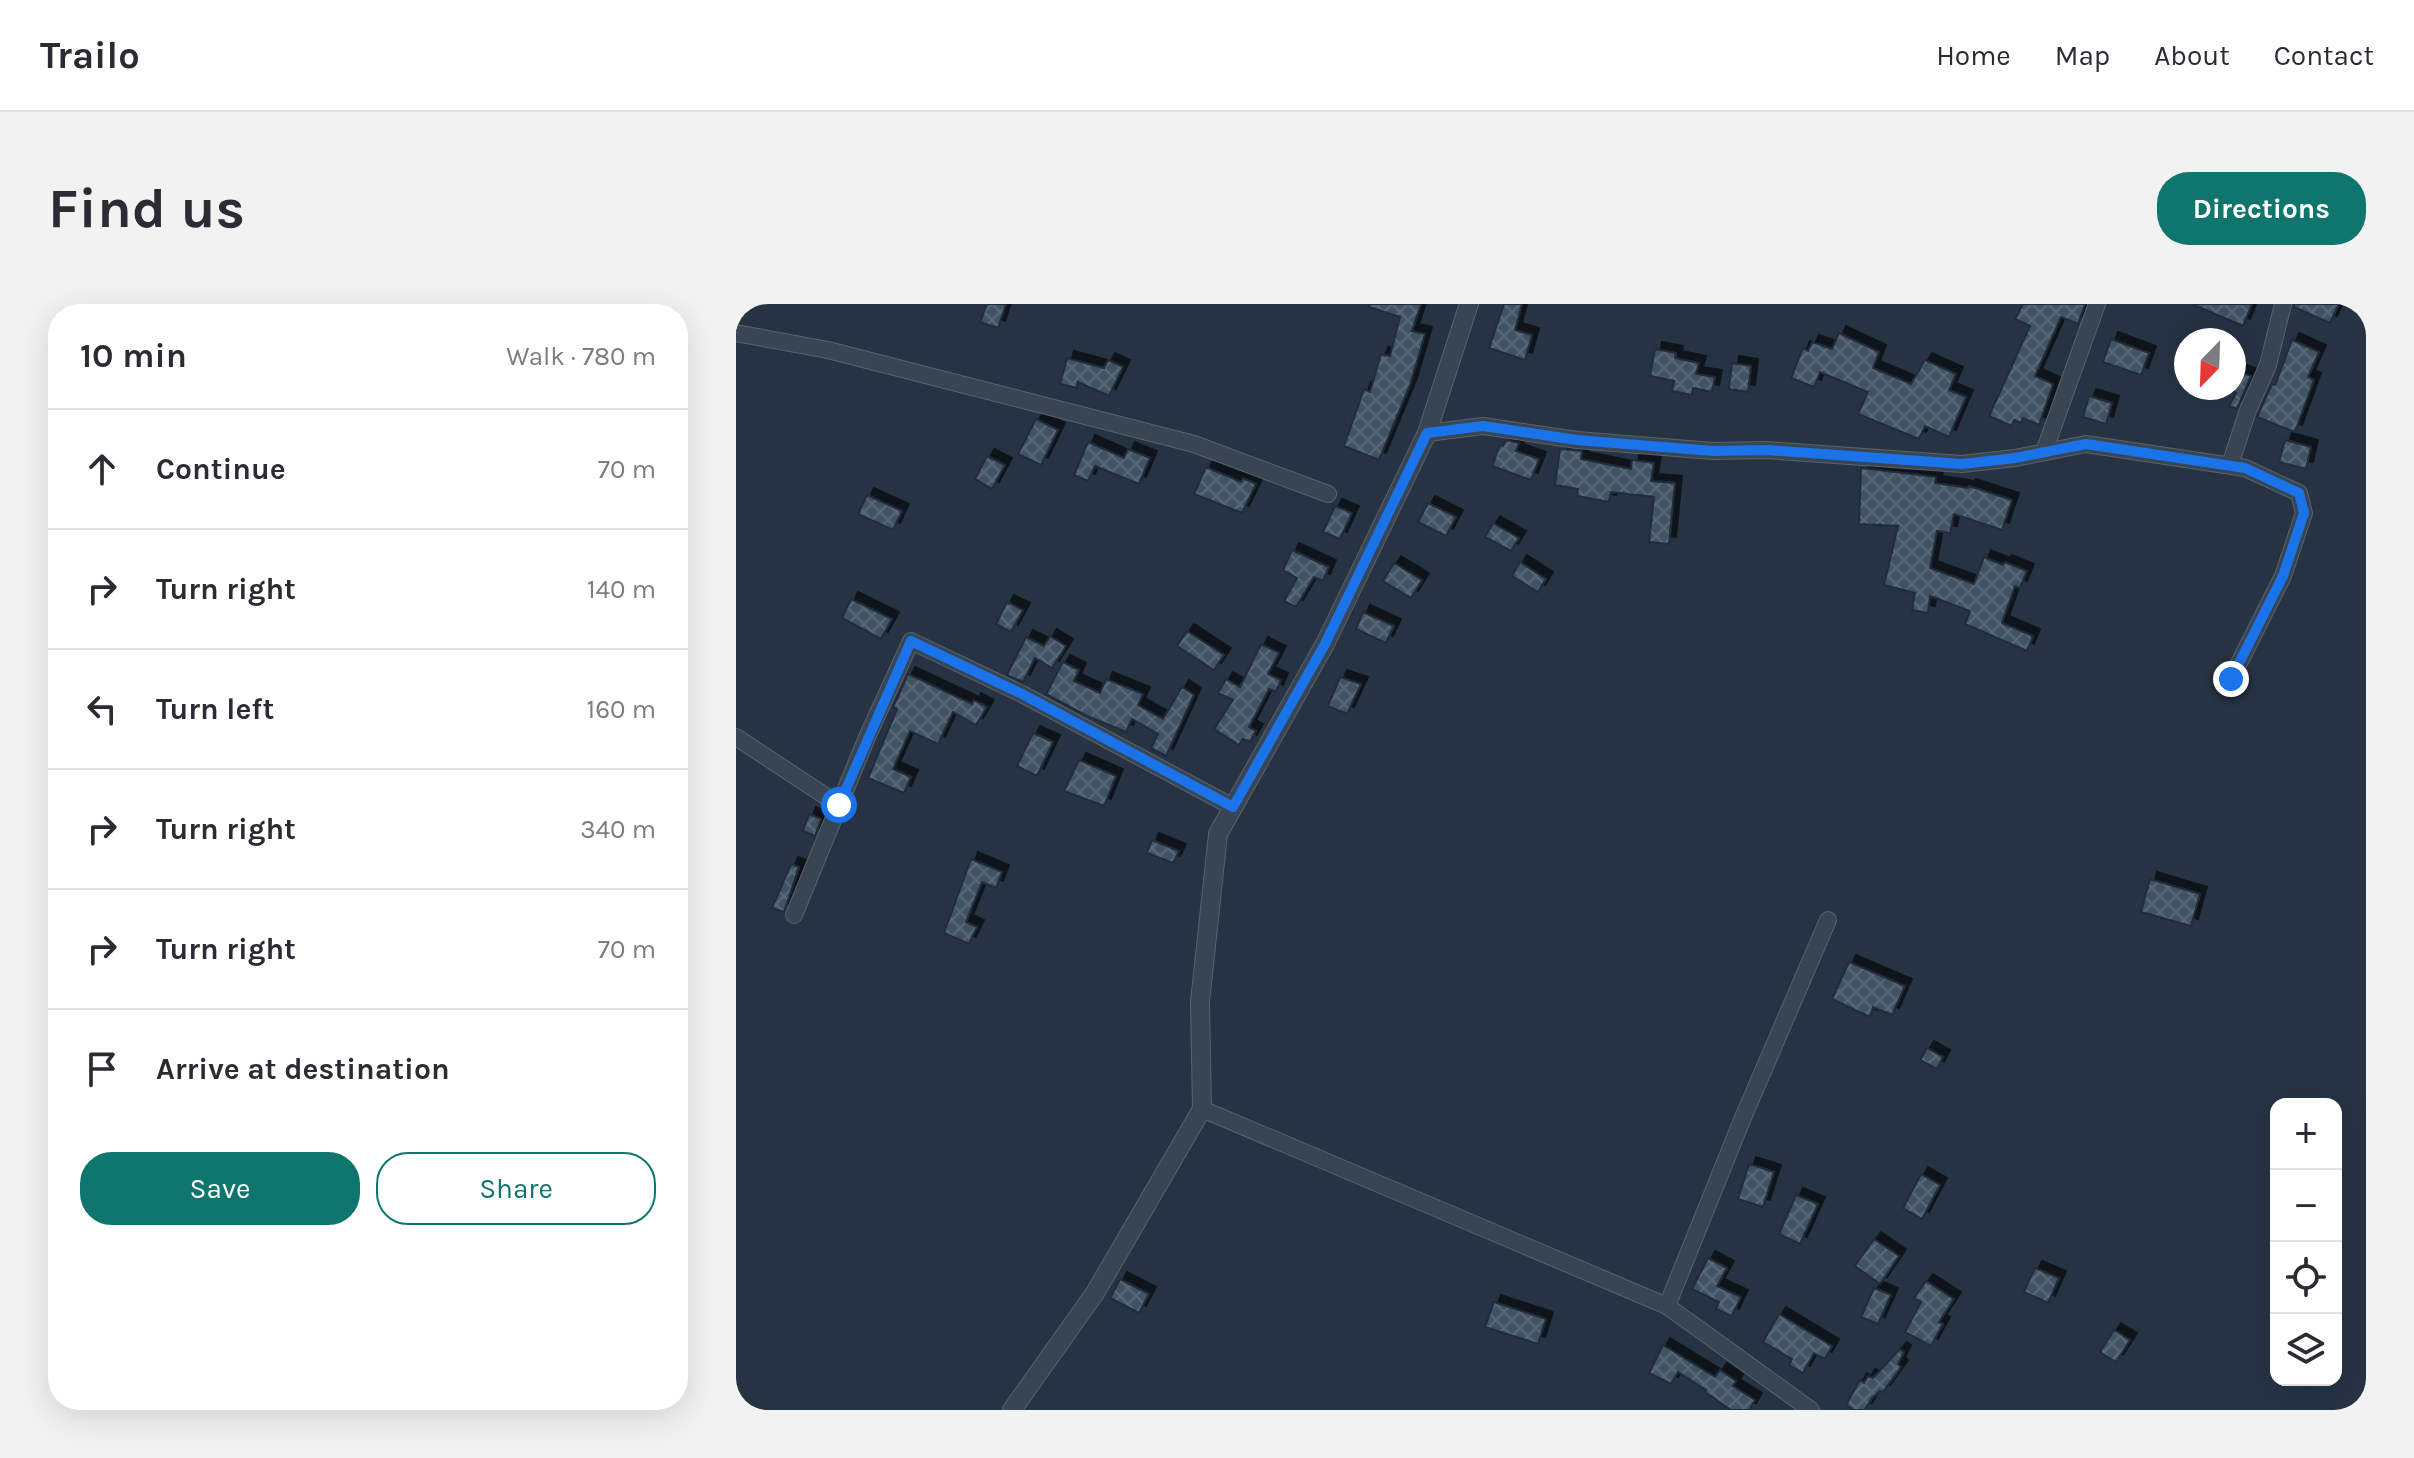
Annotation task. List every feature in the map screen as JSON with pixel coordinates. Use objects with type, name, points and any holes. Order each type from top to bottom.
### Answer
[{"type":"street","points":[[1012,1410],[1095,1293],[1202,1109],[1200,1002],[1218,834],[1325,644],[1427,433],[1469,304]]},
{"type":"street","points":[[2044,452],[2097,304]]},
{"type":"street","points":[[2230,465],[2248,410],[2268,365],[2283,304]]},
{"type":"street","points":[[736,333],[828,350],[1194,444],[1328,494]]},
{"type":"street","points":[[1427,433],[1483,426],[1577,440],[1713,451],[1766,450],[1962,464],[2086,444],[2245,468],[2299,493],[2304,513],[2283,576],[2231,679]]},
{"type":"street","points":[[794,915],[911,641],[1022,694],[1233,807]]},
{"type":"street","points":[[736,737],[839,805]]},
{"type":"street","points":[[1667,1306],[1828,920]]},
{"type":"street","points":[[1202,1109],[1667,1306],[1811,1410]]},
{"type":"building","points":[[987,304],[1006,304],[998,328],[980,322]]},
{"type":"building","points":[[1369,304],[1421,304],[1412,331],[1425,334],[1410,385],[1379,460],[1344,446],[1364,389],[1370,392],[1381,354],[1390,356],[1400,317],[1369,307]]},
{"type":"building","points":[[1504,304],[1522,304],[1515,330],[1532,335],[1525,360],[1489,348]]},
{"type":"building","points":[[2023,304],[2085,304],[2078,324],[2061,317],[2035,376],[2053,384],[2039,425],[2023,418],[2021,423],[2014,420],[2012,426],[1989,416],[2030,326],[2015,319]]},
{"type":"building","points":[[2192,304],[2252,304],[2243,326]]},
{"type":"building","points":[[2294,304],[2339,304],[2330,323],[2294,307]]},
{"type":"building","points":[[1839,333],[1879,352],[1873,368],[1911,384],[1925,360],[1956,374],[1949,390],[1966,397],[1949,437],[1925,426],[1919,439],[1858,414],[1868,392],[1820,372],[1814,387],[1791,378],[1803,348],[1808,351],[1812,342],[1832,349]]},
{"type":"building","points":[[2111,339],[2149,353],[2141,375],[2103,362]]},
{"type":"building","points":[[2292,340],[2319,352],[2308,377],[2314,380],[2295,432],[2257,417],[2272,384],[2275,385]]},
{"type":"building","points":[[1655,349],[1676,353],[1675,358],[1699,363],[1696,374],[1715,377],[1712,392],[1693,388],[1692,395],[1672,391],[1674,381],[1650,376]]},
{"type":"building","points":[[1067,358],[1104,368],[1108,360],[1123,367],[1109,396],[1078,382],[1077,388],[1060,384]]},
{"type":"building","points":[[1732,363],[1751,366],[1748,392],[1729,389]]},
{"type":"building","points":[[2089,396],[2112,403],[2106,424],[2083,417]]},
{"type":"building","points":[[2232,400],[2241,400],[2237,409],[2229,406]]},
{"type":"building","points":[[1036,419],[1058,430],[1041,465],[1018,454]]},
{"type":"building","points":[[1506,440],[1519,443],[1516,451],[1539,459],[1531,480],[1492,466],[1500,445],[1503,446]]},
{"type":"building","points":[[2285,440],[2311,447],[2306,469],[2279,462]]},
{"type":"building","points":[[1088,442],[1124,458],[1128,449],[1150,458],[1139,484],[1095,466],[1088,481],[1074,475]]},
{"type":"building","points":[[1560,449],[1582,451],[1581,459],[1631,469],[1632,460],[1654,463],[1651,481],[1675,483],[1669,544],[1649,542],[1654,497],[1611,492],[1609,502],[1577,496],[1578,489],[1555,485]]},
{"type":"building","points":[[987,456],[1005,465],[992,489],[975,479]]},
{"type":"building","points":[[1206,467],[1241,482],[1243,478],[1256,484],[1242,513],[1194,494]]},
{"type":"building","points":[[1861,468],[1936,477],[1935,483],[1969,486],[2012,500],[2002,530],[1954,514],[1950,533],[1937,531],[1930,568],[1974,584],[1984,557],[2027,571],[2020,588],[2015,586],[2002,623],[2033,636],[2027,651],[1965,624],[1970,611],[1930,596],[1928,613],[1912,610],[1915,593],[1884,585],[1898,526],[1859,524]]},
{"type":"building","points":[[867,495],[902,511],[893,530],[858,514]]},
{"type":"building","points":[[1428,503],[1456,517],[1446,536],[1418,522]]},
{"type":"building","points":[[1335,506],[1352,513],[1340,539],[1323,532]]},
{"type":"building","points":[[1493,523],[1519,538],[1511,551],[1485,537]]},
{"type":"building","points":[[1292,550],[1329,567],[1323,581],[1314,577],[1296,607],[1284,601],[1297,578],[1283,570]]},
{"type":"building","points":[[1520,562],[1546,579],[1538,592],[1512,576]]},
{"type":"building","points":[[1394,563],[1422,580],[1411,598],[1383,581]]},
{"type":"building","points":[[851,599],[892,619],[881,639],[842,618]]},
{"type":"building","points":[[1007,602],[1023,610],[1011,632],[996,624]]},
{"type":"building","points":[[1363,612],[1394,626],[1386,643],[1356,629]]},
{"type":"building","points":[[1187,631],[1224,655],[1214,670],[1177,646]]},
{"type":"building","points":[[1050,636],[1066,646],[1052,668],[1035,658],[1023,682],[1007,675],[1026,637],[1044,646]]},
{"type":"building","points":[[1261,644],[1279,653],[1268,674],[1281,680],[1276,692],[1269,689],[1249,727],[1256,731],[1250,742],[1243,739],[1239,745],[1214,729],[1233,700],[1218,693],[1226,679],[1240,687]]},
{"type":"building","points":[[1063,662],[1079,670],[1074,681],[1100,693],[1106,679],[1143,694],[1138,705],[1163,719],[1182,687],[1194,695],[1166,756],[1151,748],[1158,734],[1132,719],[1126,732],[1046,694]]},
{"type":"building","points":[[908,674],[972,704],[974,700],[987,707],[976,725],[953,712],[938,744],[910,731],[893,769],[911,777],[904,793],[868,778]]},
{"type":"building","points":[[1340,677],[1361,684],[1347,714],[1328,706]]},
{"type":"building","points":[[1033,733],[1053,742],[1037,776],[1017,766]]},
{"type":"building","points":[[1079,760],[1116,776],[1104,806],[1064,791]]},
{"type":"building","points":[[809,814],[821,819],[815,836],[803,831]]},
{"type":"building","points":[[1152,840],[1179,851],[1173,863],[1147,853]]},
{"type":"building","points":[[971,859],[1002,872],[996,888],[982,882],[966,922],[977,927],[969,944],[944,933]]},
{"type":"building","points":[[791,864],[799,867],[784,912],[772,908]]},
{"type":"building","points":[[2150,879],[2200,894],[2191,926],[2141,912]]},
{"type":"building","points":[[1849,962],[1905,986],[1892,1015],[1873,1007],[1870,1017],[1832,999]]},
{"type":"building","points":[[1927,1048],[1943,1057],[1937,1069],[1920,1060]]},
{"type":"building","points":[[1749,1164],[1774,1172],[1763,1207],[1738,1199]]},
{"type":"building","points":[[1921,1174],[1940,1185],[1922,1219],[1903,1208]]},
{"type":"building","points":[[1796,1195],[1818,1204],[1800,1244],[1779,1234]]},
{"type":"building","points":[[1874,1239],[1899,1256],[1880,1284],[1855,1266]]},
{"type":"building","points":[[1708,1258],[1727,1268],[1717,1286],[1741,1297],[1732,1316],[1716,1309],[1719,1302],[1692,1289]]},
{"type":"building","points":[[2035,1268],[2059,1278],[2048,1303],[2024,1292]]},
{"type":"building","points":[[1120,1279],[1149,1294],[1139,1313],[1110,1298]]},
{"type":"building","points":[[1926,1281],[1954,1299],[1939,1322],[1943,1324],[1931,1346],[1905,1332],[1921,1302],[1914,1298]]},
{"type":"building","points":[[1874,1288],[1891,1295],[1878,1324],[1861,1317]]},
{"type":"building","points":[[1494,1302],[1546,1319],[1538,1344],[1485,1327]]},
{"type":"building","points":[[1779,1314],[1832,1346],[1825,1359],[1814,1353],[1803,1373],[1789,1365],[1792,1359],[1763,1342]]},
{"type":"building","points":[[2114,1330],[2130,1340],[2116,1362],[2100,1352]]},
{"type":"building","points":[[1663,1345],[1715,1377],[1720,1370],[1736,1381],[1733,1386],[1755,1400],[1749,1410],[1731,1410],[1678,1372],[1671,1384],[1649,1373]]},
{"type":"building","points":[[1900,1349],[1904,1352],[1898,1364],[1901,1367],[1883,1392],[1872,1398],[1865,1410],[1854,1410],[1846,1405],[1860,1380],[1864,1383],[1868,1376],[1873,1378]]},
{"type":"route","points":[[839,805],[911,641],[1133,751],[1233,807],[1325,644],[1427,433],[1483,426],[1577,440],[1713,451],[1766,450],[1962,464],[2015,458],[2086,444],[2245,468],[2299,493],[2304,513],[2283,576],[2231,679]]}]
